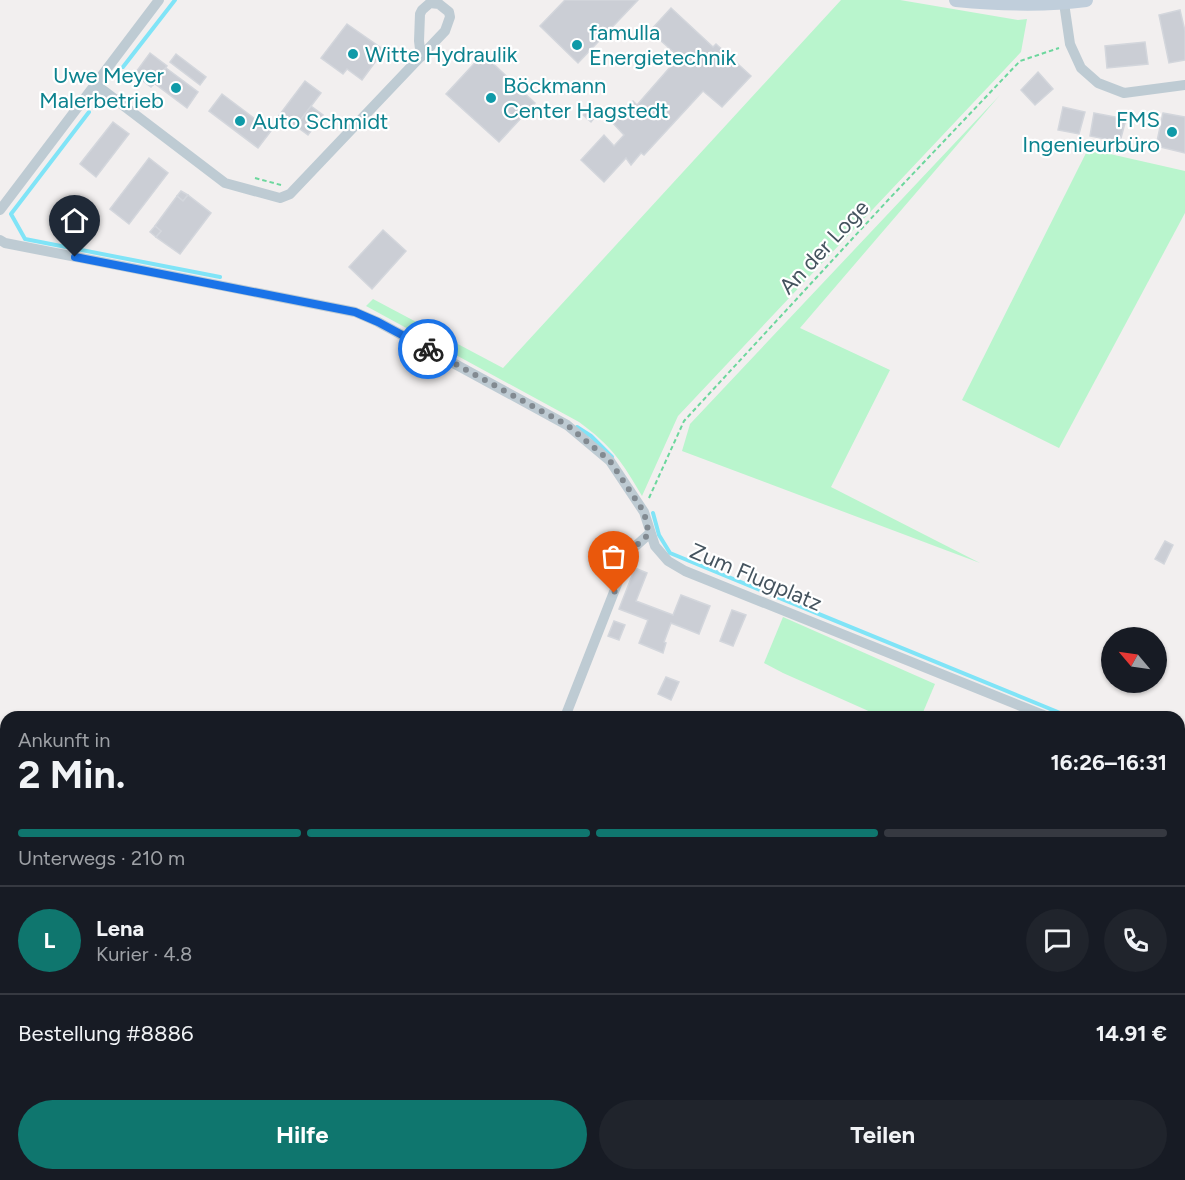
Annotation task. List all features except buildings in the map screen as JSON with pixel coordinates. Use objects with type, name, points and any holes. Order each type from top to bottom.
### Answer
[{"type":"street","points":[[0,210],[159,0]]},
{"type":"street","points":[[956,0],[1025,4],[1086,0]]},
{"type":"street","points":[[95,84],[225,183],[280,198],[290,194],[421,57],[445,31],[449,12],[440,4],[430,3],[420,14],[421,57]]},
{"type":"street","points":[[1064,3],[1070,44],[1081,68],[1098,84],[1124,93],[1185,85]]},
{"type":"street","name":"Zum Flugplatz","points":[[0,240],[5,243],[355,312],[378,322],[567,425],[610,461],[644,512],[649,534],[655,546],[668,561],[685,571],[1033,711]]},
{"type":"street","points":[[567,711],[630,551],[649,534]]},
{"type":"path","name":"An der Loge","points":[[644,512],[684,421],[881,207],[1020,61],[1070,44]]},
{"type":"path","points":[[250,177],[283,185]]},
{"type":"green space","points":[[841,0],[900,0],[1018,20],[1027,19],[1021,52],[678,416],[642,496],[615,455],[579,422],[366,306],[373,299],[503,368]]},
{"type":"green space","points":[[1000,95],[800,328],[890,370],[831,487],[980,563],[682,451],[690,424]]},
{"type":"green space","points":[[1088,149],[1185,171],[1185,213],[1059,448],[962,400]]},
{"type":"green space","points":[[783,617],[935,684],[924,711],[868,711],[764,663]]},
{"type":"waterway","points":[[123,67],[175,0]]},
{"type":"waterway","points":[[89,112],[11,214],[25,239],[220,277]]},
{"type":"waterway","points":[[577,427],[591,436],[612,457]]},
{"type":"waterway","points":[[653,513],[659,535],[670,553],[1055,711]]},
{"type":"way so far","points":[[428,349],[567,425],[610,461],[644,512],[649,534],[630,551],[614,593]]},
{"type":"place","name":"famulla Energietechnik","points":[[577,45]]},
{"type":"place","name":"Witte Hydraulik","points":[[353,54]]},
{"type":"place","name":"Uwe Meyer Malerbetrieb","points":[[176,88]]},
{"type":"place","name":"Böckmann Center Hagstedt","points":[[491,98]]},
{"type":"place","name":"Auto Schmidt","points":[[240,121]]},
{"type":"place","name":"FMS Ingenieurbüro","points":[[1172,132]]},
{"type":"route","points":[[75,257],[355,312],[428,349]]}]
